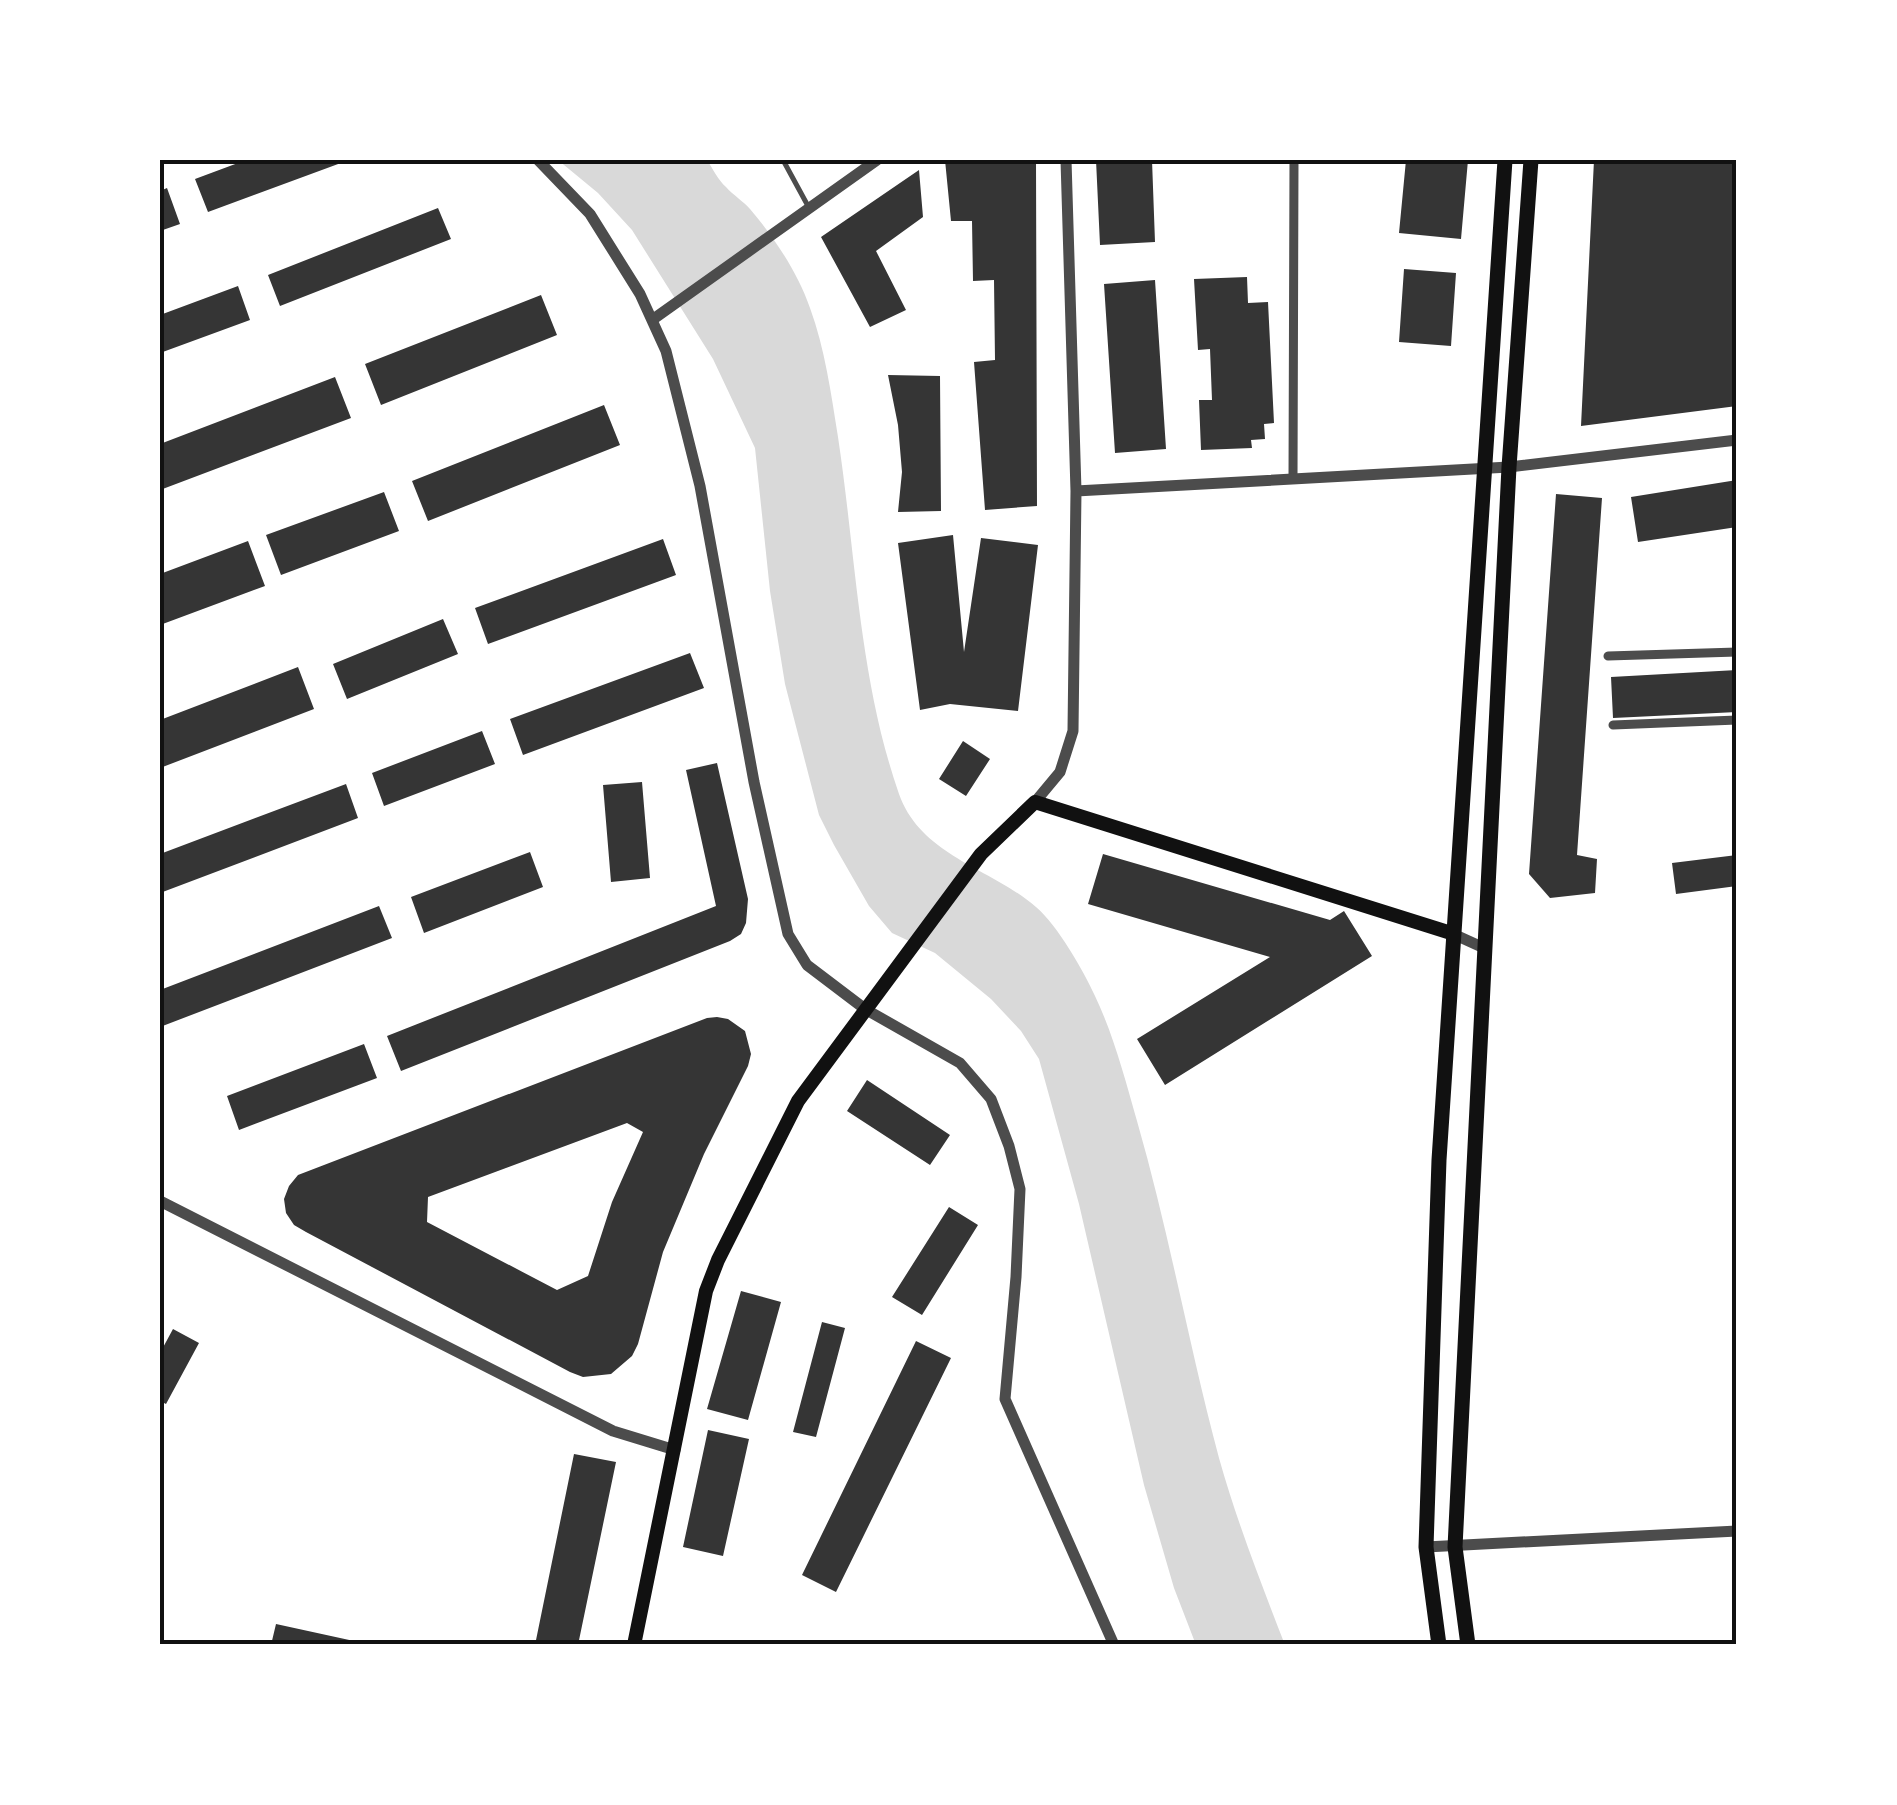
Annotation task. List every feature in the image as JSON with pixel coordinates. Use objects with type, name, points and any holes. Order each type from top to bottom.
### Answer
[{"type":"main road","points":[[1439,1645],[1426,1548],[1439,1160],[1505,160]]},
{"type":"main road","points":[[1468,1645],[1455,1547],[1509,467],[1531,160]]},
{"type":"main road","points":[[634,1645],[706,1291],[718,1260],[798,1101],[981,854],[1035,802],[1452,933]]},
{"type":"street","points":[[538,160],[590,214],[640,294],[666,351],[700,486],[754,782],[788,934],[807,965],[865,1009],[960,1063],[992,1099],[1020,1188],[1005,1399],[1114,1645]]},
{"type":"street","points":[[652,320],[877,160]]},
{"type":"street","points":[[1035,802],[1060,772],[1073,731],[1076,491],[1066,160]]},
{"type":"street","points":[[1293,478],[1294,160]]},
{"type":"street","points":[[1076,491],[1509,467],[1737,440]]},
{"type":"street","points":[[1608,656],[1737,652]]},
{"type":"street","points":[[1613,725],[1737,720]]},
{"type":"street","points":[[1452,933],[1484,948]]},
{"type":"street","points":[[160,1201],[613,1431],[675,1450]]},
{"type":"street","points":[[1426,1548],[1737,1531]]},
{"type":"lane","points":[[783,160],[809,208]]},
{"type":"shaded area","points":[[558,160],[707,160],[723,184],[768,231],[799,282],[827,371],[867,662],[899,794],[909,815],[940,847],[1018,893],[1044,915],[1069,949],[1095,996],[1119,1058],[1148,1163],[1219,1458],[1285,1645],[1196,1645],[1174,1588],[1144,1485],[1079,1204],[1039,1059],[1021,1031],[991,999],[935,953],[892,933],[869,906],[834,845],[819,815],[785,684],[770,591],[755,448],[713,359],[632,230],[598,193]]},
{"type":"building","points":[[246,160],[349,160],[208,212],[195,179]]},
{"type":"building","points":[[945,160],[1036,160],[1037,506],[985,510],[974,362],[995,360],[994,280],[973,281],[972,221],[951,221]]},
{"type":"building","points":[[1096,160],[1152,160],[1155,242],[1100,245]]},
{"type":"building","points":[[1406,160],[1468,160],[1461,239],[1399,233]]},
{"type":"building","points":[[1594,160],[1732,160],[1737,171],[1737,406],[1581,426]]},
{"type":"building","points":[[919,170],[923,217],[876,251],[906,310],[870,327],[821,237]]},
{"type":"building","points":[[167,188],[180,224],[160,231],[160,191]]},
{"type":"building","points":[[438,208],[451,239],[280,306],[268,275]]},
{"type":"building","points":[[1404,269],[1456,273],[1451,346],[1399,342]]},
{"type":"building","points":[[1247,277],[1248,303],[1268,302],[1274,423],[1264,424],[1265,439],[1251,440],[1252,448],[1201,450],[1199,400],[1212,400],[1210,349],[1198,350],[1194,279]]},
{"type":"building","points":[[1155,280],[1166,449],[1115,453],[1104,284]]},
{"type":"building","points":[[238,286],[250,320],[160,353],[160,315]]},
{"type":"building","points":[[541,295],[557,335],[381,405],[365,364]]},
{"type":"building","points":[[888,375],[940,376],[941,511],[898,512],[902,472]]},
{"type":"building","points":[[335,377],[351,418],[160,490],[160,444]]},
{"type":"building","points":[[604,405],[620,445],[428,521],[412,481]]},
{"type":"building","points":[[1737,480],[1737,527],[1638,542],[1631,497]]},
{"type":"building","points":[[384,492],[399,531],[281,575],[266,535]]},
{"type":"building","points":[[1556,494],[1602,498],[1577,855],[1597,859],[1595,893],[1550,898],[1529,874]]},
{"type":"building","points":[[953,535],[964,652],[981,538],[1038,545],[1018,711],[950,704],[920,710],[898,543]]},
{"type":"building","points":[[663,539],[676,575],[488,644],[475,608]]},
{"type":"building","points":[[248,541],[265,586],[160,625],[160,574]]},
{"type":"building","points":[[443,619],[458,654],[347,699],[333,664]]},
{"type":"building","points":[[690,653],[704,688],[523,755],[510,719]]},
{"type":"building","points":[[298,667],[314,709],[160,768],[160,720]]},
{"type":"building","points":[[1737,670],[1737,712],[1613,718],[1611,677]]},
{"type":"building","points":[[482,731],[495,764],[384,806],[372,773]]},
{"type":"building","points":[[963,741],[990,759],[966,796],[939,779]]},
{"type":"building","points":[[717,763],[748,899],[741,934],[401,1071],[387,1036],[716,906],[686,770]]},
{"type":"building","points":[[642,782],[650,878],[611,882],[603,785]]},
{"type":"building","points":[[346,784],[358,818],[160,893],[160,854]]},
{"type":"building","points":[[530,852],[543,887],[424,933],[411,897]]},
{"type":"building","points":[[1103,854],[1330,920],[1344,911],[1372,956],[1165,1085],[1137,1039],[1270,957],[1088,904]]},
{"type":"building","points":[[1737,855],[1737,886],[1676,894],[1672,863]]},
{"type":"building","points":[[379,906],[392,938],[160,1027],[160,990]]},
{"type":"building","points":[[707,1018],[728,1019],[745,1031],[751,1054],[748,1066],[704,1154],[663,1252],[638,1344],[632,1356],[611,1374],[583,1377],[570,1372],[306,1232],[294,1225],[286,1213],[284,1199],[298,1175]],"holes":[[[627,1123],[643,1132],[612,1202],[588,1276],[557,1290],[427,1222],[428,1197]]]},
{"type":"building","points":[[364,1044],[377,1078],[239,1130],[227,1096]]},
{"type":"building","points":[[867,1080],[950,1135],[930,1165],[847,1111]]},
{"type":"building","points":[[949,1207],[978,1225],[922,1315],[892,1297]]},
{"type":"building","points":[[741,1291],[781,1302],[748,1420],[707,1409]]},
{"type":"building","points":[[822,1322],[845,1328],[816,1437],[793,1432]]},
{"type":"building","points":[[173,1329],[199,1343],[166,1404],[160,1401],[160,1353]]},
{"type":"building","points":[[916,1341],[951,1358],[836,1592],[802,1575]]},
{"type":"building","points":[[708,1430],[749,1439],[723,1556],[683,1547]]},
{"type":"building","points":[[574,1454],[616,1462],[578,1645],[535,1645]]},
{"type":"building","points":[[276,1624],[363,1643],[363,1645],[271,1645]]}]
